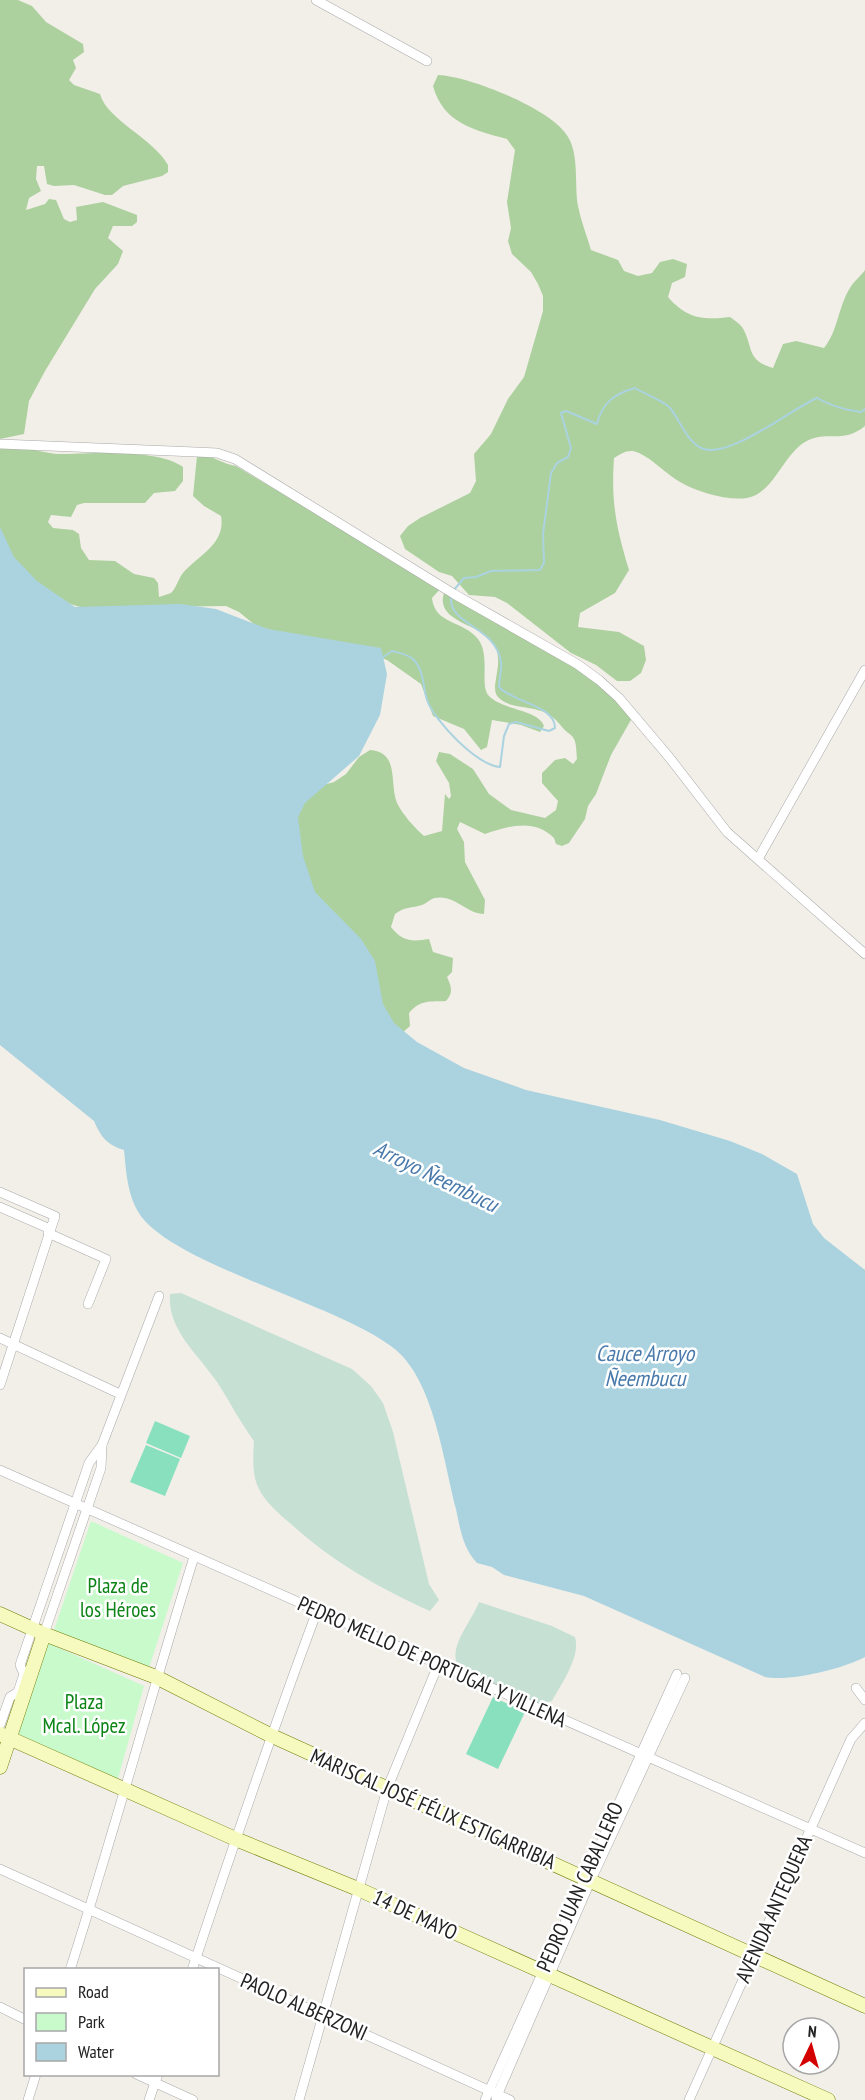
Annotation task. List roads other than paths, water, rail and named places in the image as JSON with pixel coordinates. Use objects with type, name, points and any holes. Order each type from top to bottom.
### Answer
[{"type":"main road","name":"MARISCAL JOSÉ FÉLIX ESTIGARRIBIA","points":[[0,1614],[156,1677],[270,1735],[755,1958],[865,2006]]},
{"type":"main road","points":[[0,1767],[5,1736],[38,1631]]},
{"type":"main road","name":"14 DE MAYO","points":[[5,1736],[238,1840],[358,1889],[828,2100]]},
{"type":"street","points":[[316,0],[427,60]]},
{"type":"street","points":[[0,444],[217,453],[235,459],[454,594],[577,664],[599,680],[669,756],[707,809],[758,859],[865,954]]},
{"type":"street","points":[[758,859],[865,670]]},
{"type":"street","points":[[0,1192],[56,1216],[49,1231],[0,1385]]},
{"type":"street","points":[[0,1207],[106,1259],[88,1304]]},
{"type":"street","points":[[38,1631],[89,1463],[102,1445],[159,1296]]},
{"type":"street","points":[[0,1338],[120,1394]]},
{"type":"street","points":[[0,1725],[10,1697],[18,1692],[24,1674],[20,1665],[38,1631],[87,1509],[101,1467],[102,1445]]},
{"type":"street","name":"PEDRO MELLO DE PORTUGAL Y VILLENA","points":[[0,1470],[865,1853]]},
{"type":"street","points":[[71,1968],[126,1790],[156,1677],[194,1557]]},
{"type":"street","points":[[193,1968],[238,1840],[270,1735],[317,1611]]},
{"type":"street","points":[[299,2100],[321,2014],[387,1789],[438,1665]]},
{"type":"street","name":"PEDRO JUAN CABALLERO","points":[[492,2096],[587,1880],[681,1676]]},
{"type":"street","points":[[856,1688],[865,1701]]},
{"type":"street","name":"AVENIDA ANTEQUERA","points":[[689,2100],[715,2049],[812,1830],[865,1723]]},
{"type":"street","name":"PAOLO ALBERZONI","points":[[0,1869],[215,1968]]},
{"type":"street","name":"PAOLO ALBERZONI","points":[[219,1970],[321,2014],[492,2096],[510,2100]]},
{"type":"street","points":[[0,2007],[24,2019]]},
{"type":"street","name":"AVENIDA ANTEQUERA","points":[[696,2100],[715,2049]]},
{"type":"street","points":[[28,2100],[35,2076]]},
{"type":"street","points":[[149,2100],[156,2079],[193,2100]]},
{"type":"water","name":"Cauce Arroyo Ñeembucu","points":[[0,527],[14,557],[37,581],[75,607],[180,604],[216,609],[268,629],[381,648],[387,674],[380,715],[359,756],[305,803],[298,817],[303,856],[315,892],[361,939],[375,961],[383,1004],[394,1023],[417,1042],[464,1068],[526,1090],[660,1120],[730,1141],[762,1154],[797,1174],[813,1224],[824,1238],[865,1270],[865,1657],[843,1666],[802,1676],[765,1677],[584,1596],[504,1575],[492,1567],[477,1563],[468,1551],[463,1538],[429,1402],[409,1364],[396,1350],[370,1333],[215,1265],[180,1247],[152,1228],[133,1201],[127,1180],[124,1150],[109,1143],[102,1136],[94,1121],[0,1045]]},
{"type":"waterway","points":[[453,591],[464,578],[476,577],[491,571],[540,570],[544,563],[543,534],[551,473],[557,463],[568,457],[571,448],[561,413],[566,411],[597,424],[602,410],[610,400],[635,388],[668,406],[691,440],[701,448],[712,450],[742,441],[817,398],[849,410],[861,412],[865,409]]},
{"type":"waterway","points":[[382,658],[392,651],[407,655],[414,660],[421,674],[431,709],[458,741],[480,759],[491,764],[500,767],[504,736],[509,724],[516,722],[549,731],[555,728],[548,714],[499,687],[501,662],[497,650],[491,641],[457,614],[452,606],[451,597]]},
{"type":"water label","name":"Arroyo Ñeembucu","points":[[436,1176]]},
{"type":"park label","name":"Plaza de los Héroes","points":[[118,1598]]},
{"type":"park label","name":"Plaza Mcal. López","points":[[84,1714]]}]
